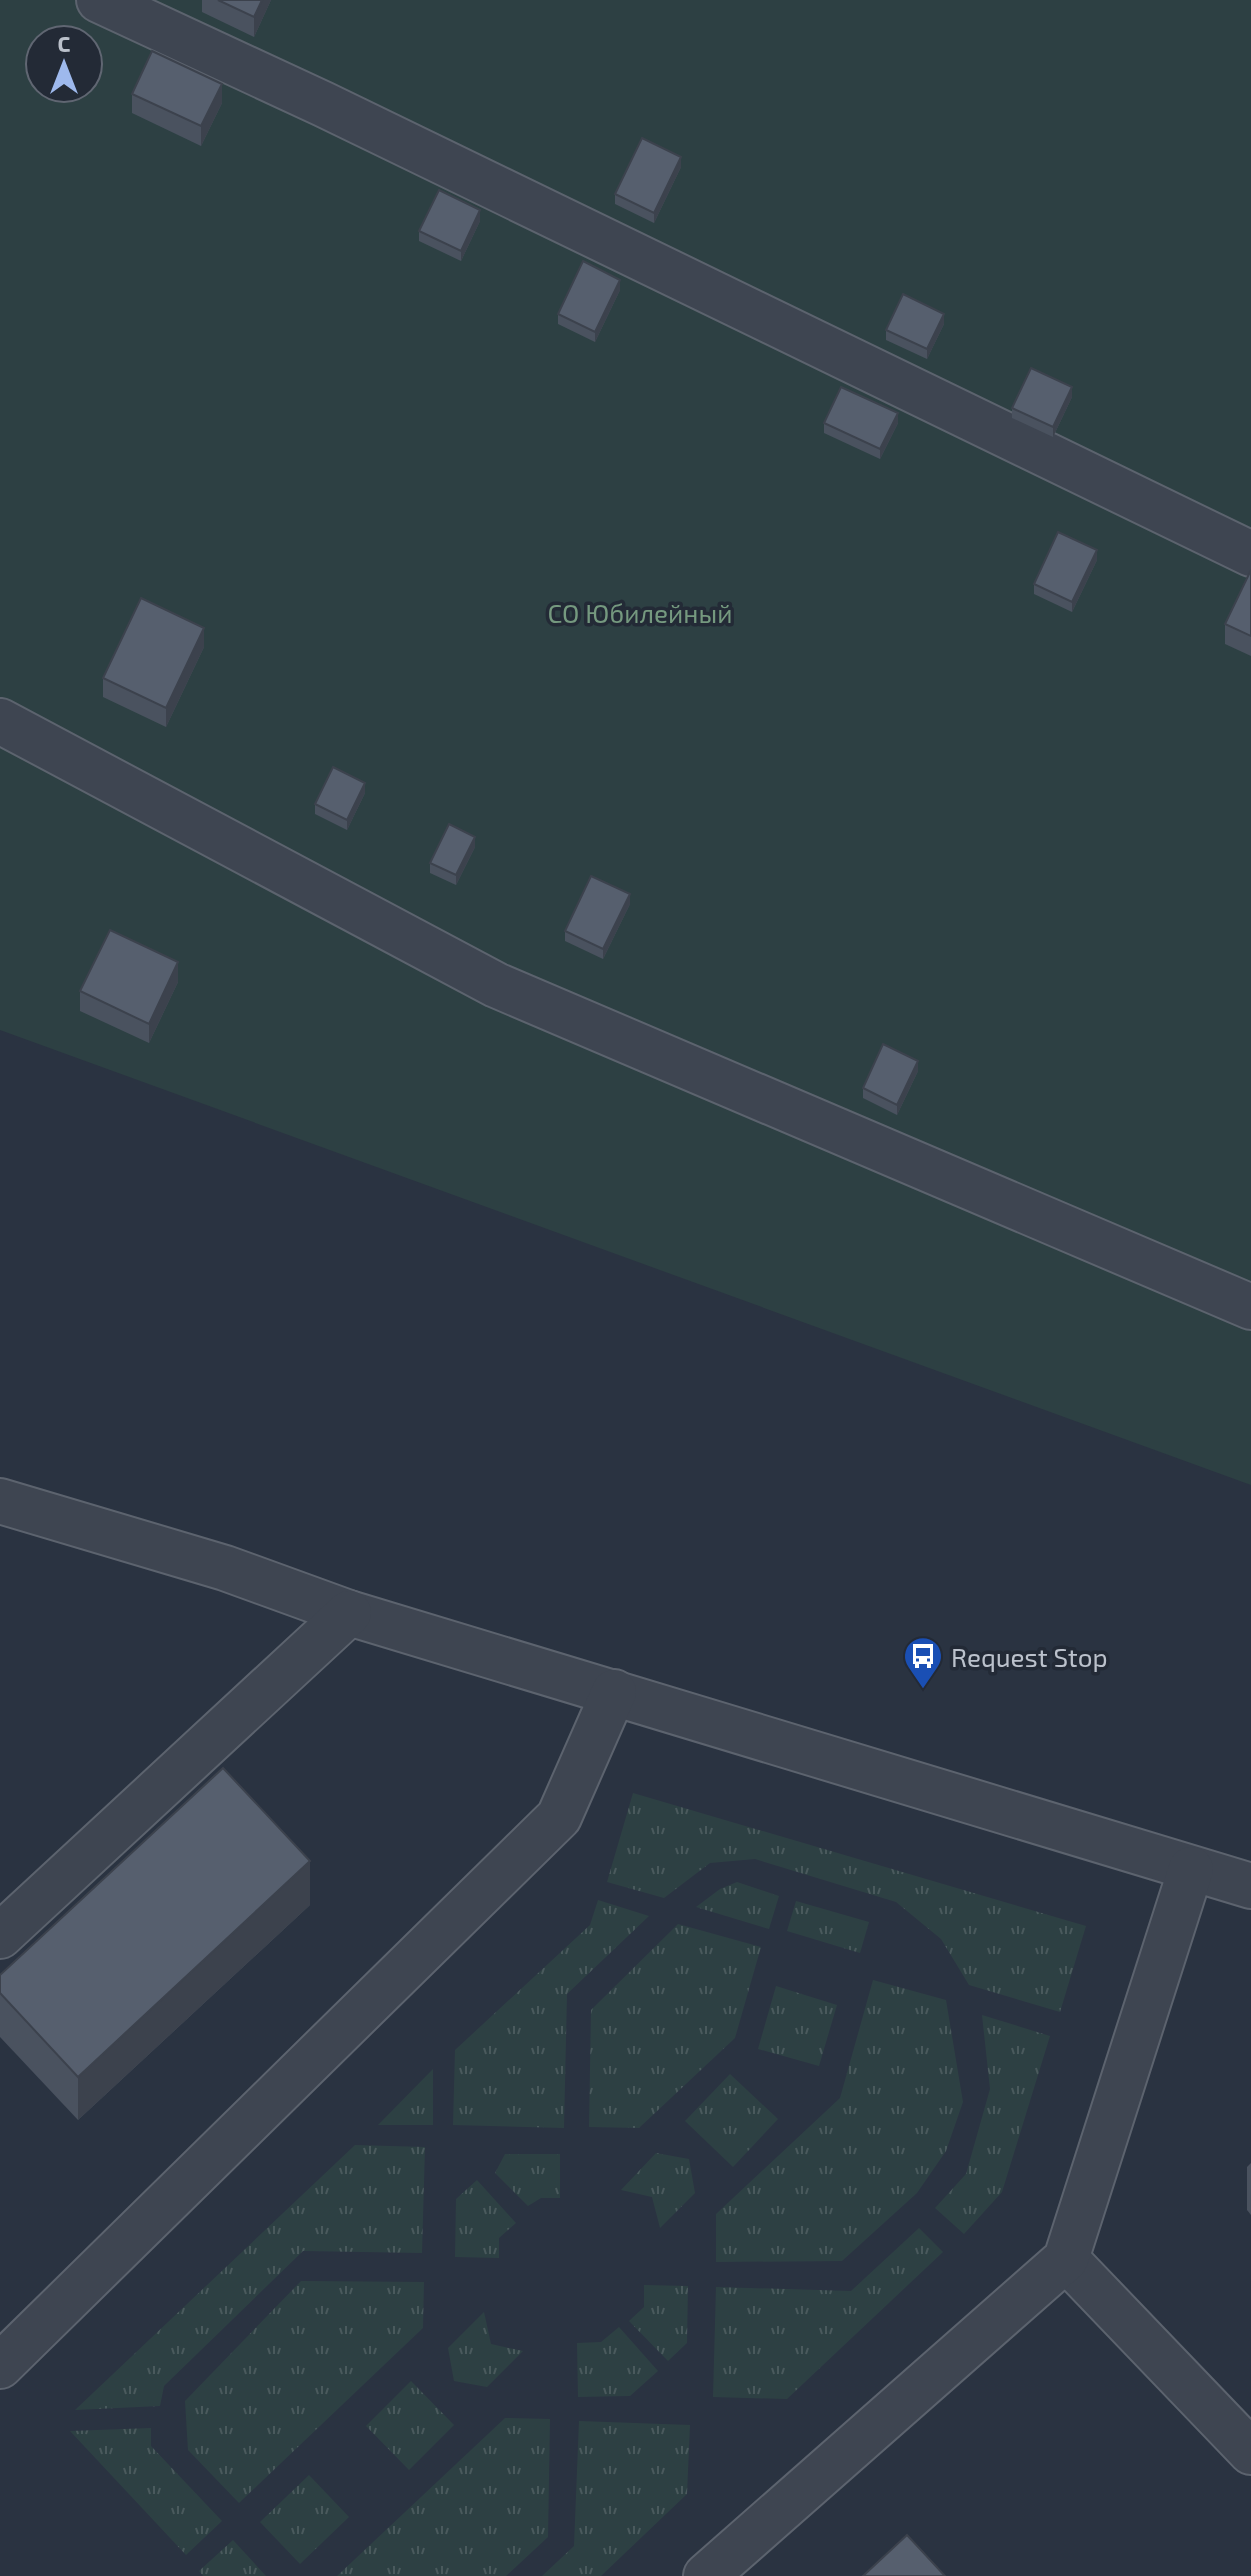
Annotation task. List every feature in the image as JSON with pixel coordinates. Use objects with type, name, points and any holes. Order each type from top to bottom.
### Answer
[{"type":"lane","points":[[99,0],[323,104],[1251,554]]},
{"type":"lane","points":[[0,721],[496,985],[1251,1307]]},
{"type":"lane","points":[[0,1501],[225,1568],[349,1613],[1251,1886]]},
{"type":"lane","points":[[0,1936],[349,1613]]},
{"type":"lane","points":[[3,2358],[559,1817],[614,1692]]},
{"type":"lane","points":[[706,2576],[1066,2259],[1191,1869]]},
{"type":"lane","points":[[1066,2259],[1251,2452]]},
{"type":"green space","name":"СО Юбилейный","points":[[0,0],[1251,0],[1251,1485],[0,1030]]},
{"type":"green space","points":[[633,1793],[1086,1926],[1060,2012],[969,1985],[941,1939],[896,1902],[755,1859],[710,1863],[664,1898],[607,1882]]},
{"type":"green space","points":[[737,1882],[779,1896],[769,1929],[696,1907],[720,1889]]},
{"type":"green space","points":[[598,1900],[649,1916],[567,1994],[564,2128],[453,2125],[455,2050],[590,1925]]},
{"type":"green space","points":[[796,1901],[869,1922],[860,1953],[787,1931]]},
{"type":"green space","points":[[678,1924],[761,1947],[735,2038],[639,2128],[589,2127],[591,2010]]},
{"type":"green space","points":[[873,1980],[946,2000],[963,2102],[946,2151],[917,2193],[842,2261],[716,2262],[716,2214],[840,2098]]},
{"type":"green space","points":[[776,1986],[837,2005],[819,2066],[758,2049]]},
{"type":"green space","points":[[982,2015],[1050,2036],[1002,2192],[964,2234],[935,2208],[966,2174],[990,2089]]},
{"type":"green space","points":[[433,2069],[433,2125],[378,2125]]},
{"type":"green space","points":[[730,2074],[778,2119],[733,2167],[685,2121]]},
{"type":"green space","points":[[355,2145],[425,2147],[422,2253],[303,2251],[164,2386],[160,2406],[75,2410]]},
{"type":"green space","points":[[656,2153],[689,2159],[695,2193],[660,2228],[652,2197],[621,2190]]},
{"type":"green space","points":[[505,2154],[560,2154],[560,2198],[541,2198],[528,2206],[495,2173]]},
{"type":"green space","points":[[477,2180],[516,2223],[499,2238],[499,2258],[455,2257],[456,2199]]},
{"type":"green space","points":[[919,2228],[943,2252],[787,2399],[713,2397],[716,2287],[851,2291]]},
{"type":"green space","points":[[301,2281],[424,2282],[423,2328],[239,2503],[188,2450],[185,2401]]},
{"type":"green space","points":[[644,2285],[688,2286],[687,2343],[668,2361],[629,2321],[644,2307]]},
{"type":"green space","points":[[484,2312],[491,2344],[523,2351],[487,2387],[454,2381],[448,2348]]},
{"type":"green space","points":[[619,2327],[658,2371],[630,2396],[578,2397],[577,2343],[601,2342]]},
{"type":"green space","points":[[411,2381],[454,2425],[409,2470],[366,2426]]},
{"type":"green space","points":[[505,2418],[550,2419],[548,2537],[506,2576],[337,2576]]},
{"type":"green space","points":[[579,2421],[690,2425],[687,2494],[601,2576],[542,2576],[574,2546]]},
{"type":"green space","points":[[151,2428],[151,2446],[222,2521],[186,2555],[70,2431]]},
{"type":"green space","points":[[309,2475],[349,2517],[300,2564],[260,2522]]},
{"type":"green space","points":[[233,2540],[266,2576],[203,2576],[199,2571]]},
{"type":"building","points":[[218,0],[262,0],[254,17]]},
{"type":"building","points":[[152,51],[222,84],[201,126],[132,94]]},
{"type":"building","points":[[642,138],[681,157],[654,213],[615,194]]},
{"type":"building","points":[[439,190],[480,210],[461,251],[419,231]]},
{"type":"building","points":[[583,261],[620,280],[595,332],[558,314]]},
{"type":"building","points":[[903,294],[944,314],[927,349],[886,330]]},
{"type":"building","points":[[1031,368],[1072,387],[1053,427],[1012,408]]},
{"type":"building","points":[[841,387],[898,413],[880,449],[824,423]]},
{"type":"building","points":[[1058,532],[1097,550],[1072,602],[1034,584]]},
{"type":"building","points":[[1251,570],[1251,636],[1225,624]]},
{"type":"building","points":[[141,598],[204,628],[166,708],[103,678]]},
{"type":"building","points":[[333,767],[365,783],[347,820],[315,804]]},
{"type":"building","points":[[449,824],[475,837],[456,875],[430,863]]},
{"type":"building","points":[[591,876],[630,894],[603,949],[565,931]]},
{"type":"building","points":[[110,930],[178,962],[149,1024],[80,991]]},
{"type":"building","points":[[883,1044],[918,1061],[897,1105],[863,1088]]},
{"type":"building","points":[[223,1768],[310,1861],[78,2077],[0,1993],[0,1975]]},
{"type":"building","points":[[907,2535],[945,2576],[863,2576]]},
{"type":"place","name":"Request Stop","points":[[923,1690]]}]
